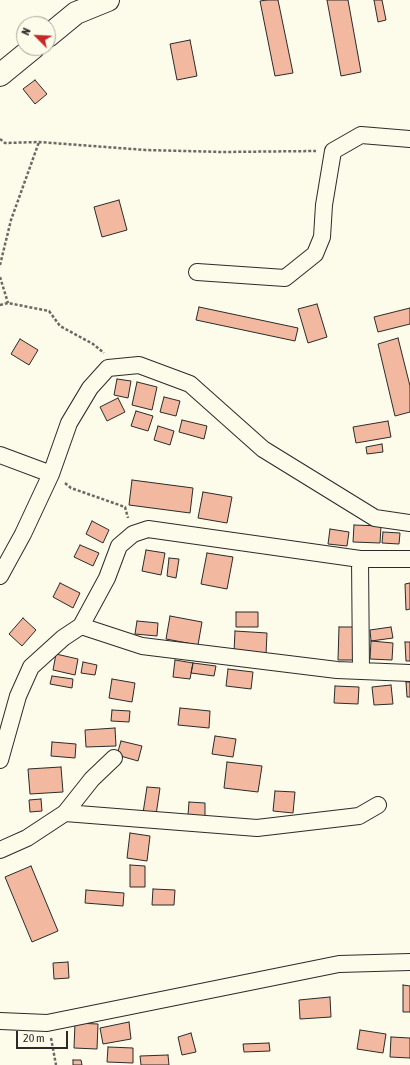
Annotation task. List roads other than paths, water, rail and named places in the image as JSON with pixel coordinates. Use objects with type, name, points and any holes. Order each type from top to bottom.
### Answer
[{"type":"main road","points":[[56,29],[76,13],[108,0]]},
{"type":"main road","points":[[0,75],[23,56]]},
{"type":"street","points":[[196,272],[285,278],[315,254],[322,237],[324,205],[333,151],[361,135],[410,139]]},
{"type":"street","points":[[0,576],[23,534],[51,474],[69,423],[90,388],[108,368],[139,366],[190,384],[263,450],[374,518],[410,523]]},
{"type":"street","points":[[0,456],[51,474]]},
{"type":"street","points":[[0,760],[18,696],[31,667],[63,638],[81,626],[107,578],[119,546],[133,534],[148,529],[360,559],[410,559]]},
{"type":"street","points":[[360,559],[361,671]]},
{"type":"street","points":[[81,626],[142,646],[329,669],[410,673]]},
{"type":"street","points":[[0,850],[27,838],[65,813],[92,779],[114,758]]},
{"type":"street","points":[[65,813],[258,828],[359,816],[378,805]]},
{"type":"street","points":[[0,1021],[47,1023],[339,964],[410,962]]}]
